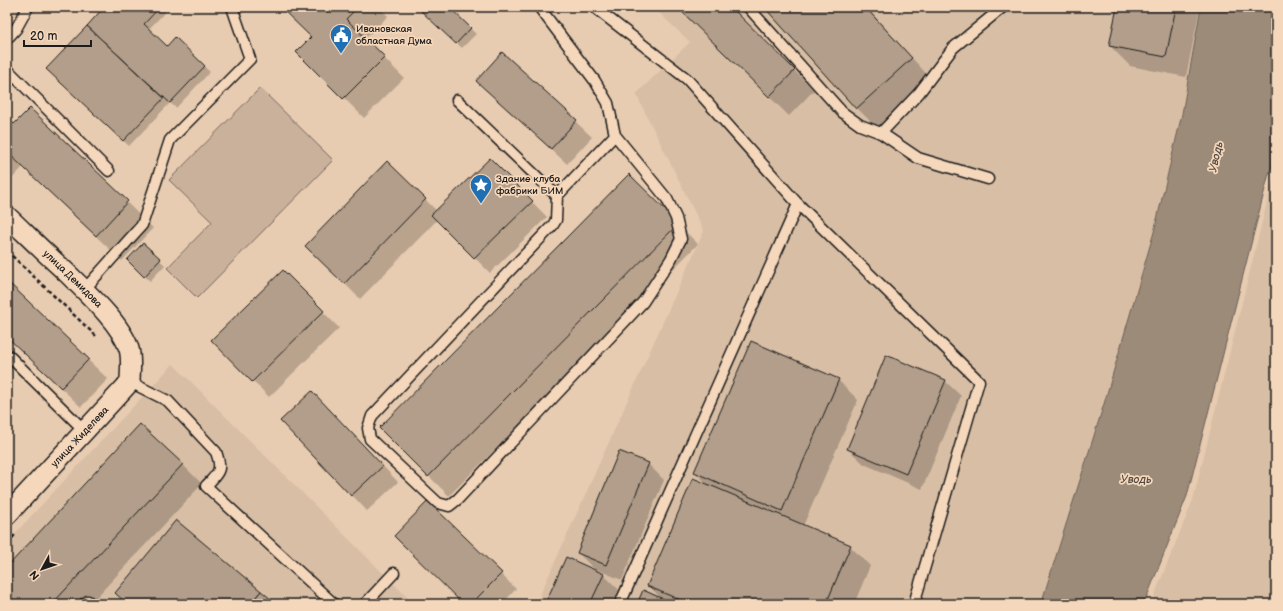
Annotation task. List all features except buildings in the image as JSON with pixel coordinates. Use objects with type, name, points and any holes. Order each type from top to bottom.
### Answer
[{"type":"street","name":"улица Демидова","points":[[7,216],[84,290],[116,325],[125,338],[130,350],[130,382]]},
{"type":"street","name":"улица Жиделева","points":[[7,515],[130,382]]},
{"type":"lane","points":[[7,39],[16,29],[28,7]]},
{"type":"lane","points":[[84,290],[142,225],[170,140],[250,60],[232,7]]},
{"type":"lane","points":[[539,7],[595,81],[608,103],[615,135],[667,199],[676,218],[681,238],[671,259],[643,302],[458,500],[449,506],[438,503],[370,439],[368,428],[372,416],[553,225],[556,220],[557,196],[615,135]]},
{"type":"lane","points":[[594,7],[687,79],[798,204],[979,381],[914,604]]},
{"type":"lane","points":[[748,7],[842,112],[860,125],[881,133],[918,158],[988,179]]},
{"type":"lane","points":[[881,133],[919,93],[953,48],[1003,7]]},
{"type":"lane","points":[[7,69],[109,171]]},
{"type":"lane","points":[[457,100],[557,196]]},
{"type":"lane","points":[[620,604],[798,204]]},
{"type":"lane","points":[[7,354],[85,431]]},
{"type":"lane","points":[[130,382],[168,401],[216,452],[220,463],[218,473],[206,486],[334,604]]},
{"type":"lane","points":[[365,604],[394,573]]},
{"type":"lane","points":[[84,604],[88,601],[91,604]]},
{"type":"path","points":[[7,252],[100,340]]},
{"type":"path","points":[[7,543],[17,532]]},
{"type":"shaded area","points":[[653,7],[1201,7],[1182,114],[1154,232],[1104,404],[1041,604],[536,604],[704,231],[636,94],[690,42]]},
{"type":"shaded area","points":[[260,88],[333,160],[197,298],[167,268],[212,222],[169,180]]},
{"type":"shaded area","points":[[1272,182],[1276,183],[1276,604],[1151,604],[1193,500]]},
{"type":"shaded area","points":[[173,364],[414,604],[7,604],[7,542]]},
{"type":"water","name":"Уводь","points":[[1201,7],[1276,7],[1276,154],[1268,177],[1187,496],[1144,604],[1041,604],[1104,404],[1154,232],[1182,114]]},
{"type":"place","name":"Ивановская областная Дума","points":[[341,54]]},
{"type":"place","name":"Здание клуба фабрики БИМ","points":[[481,204]]}]
